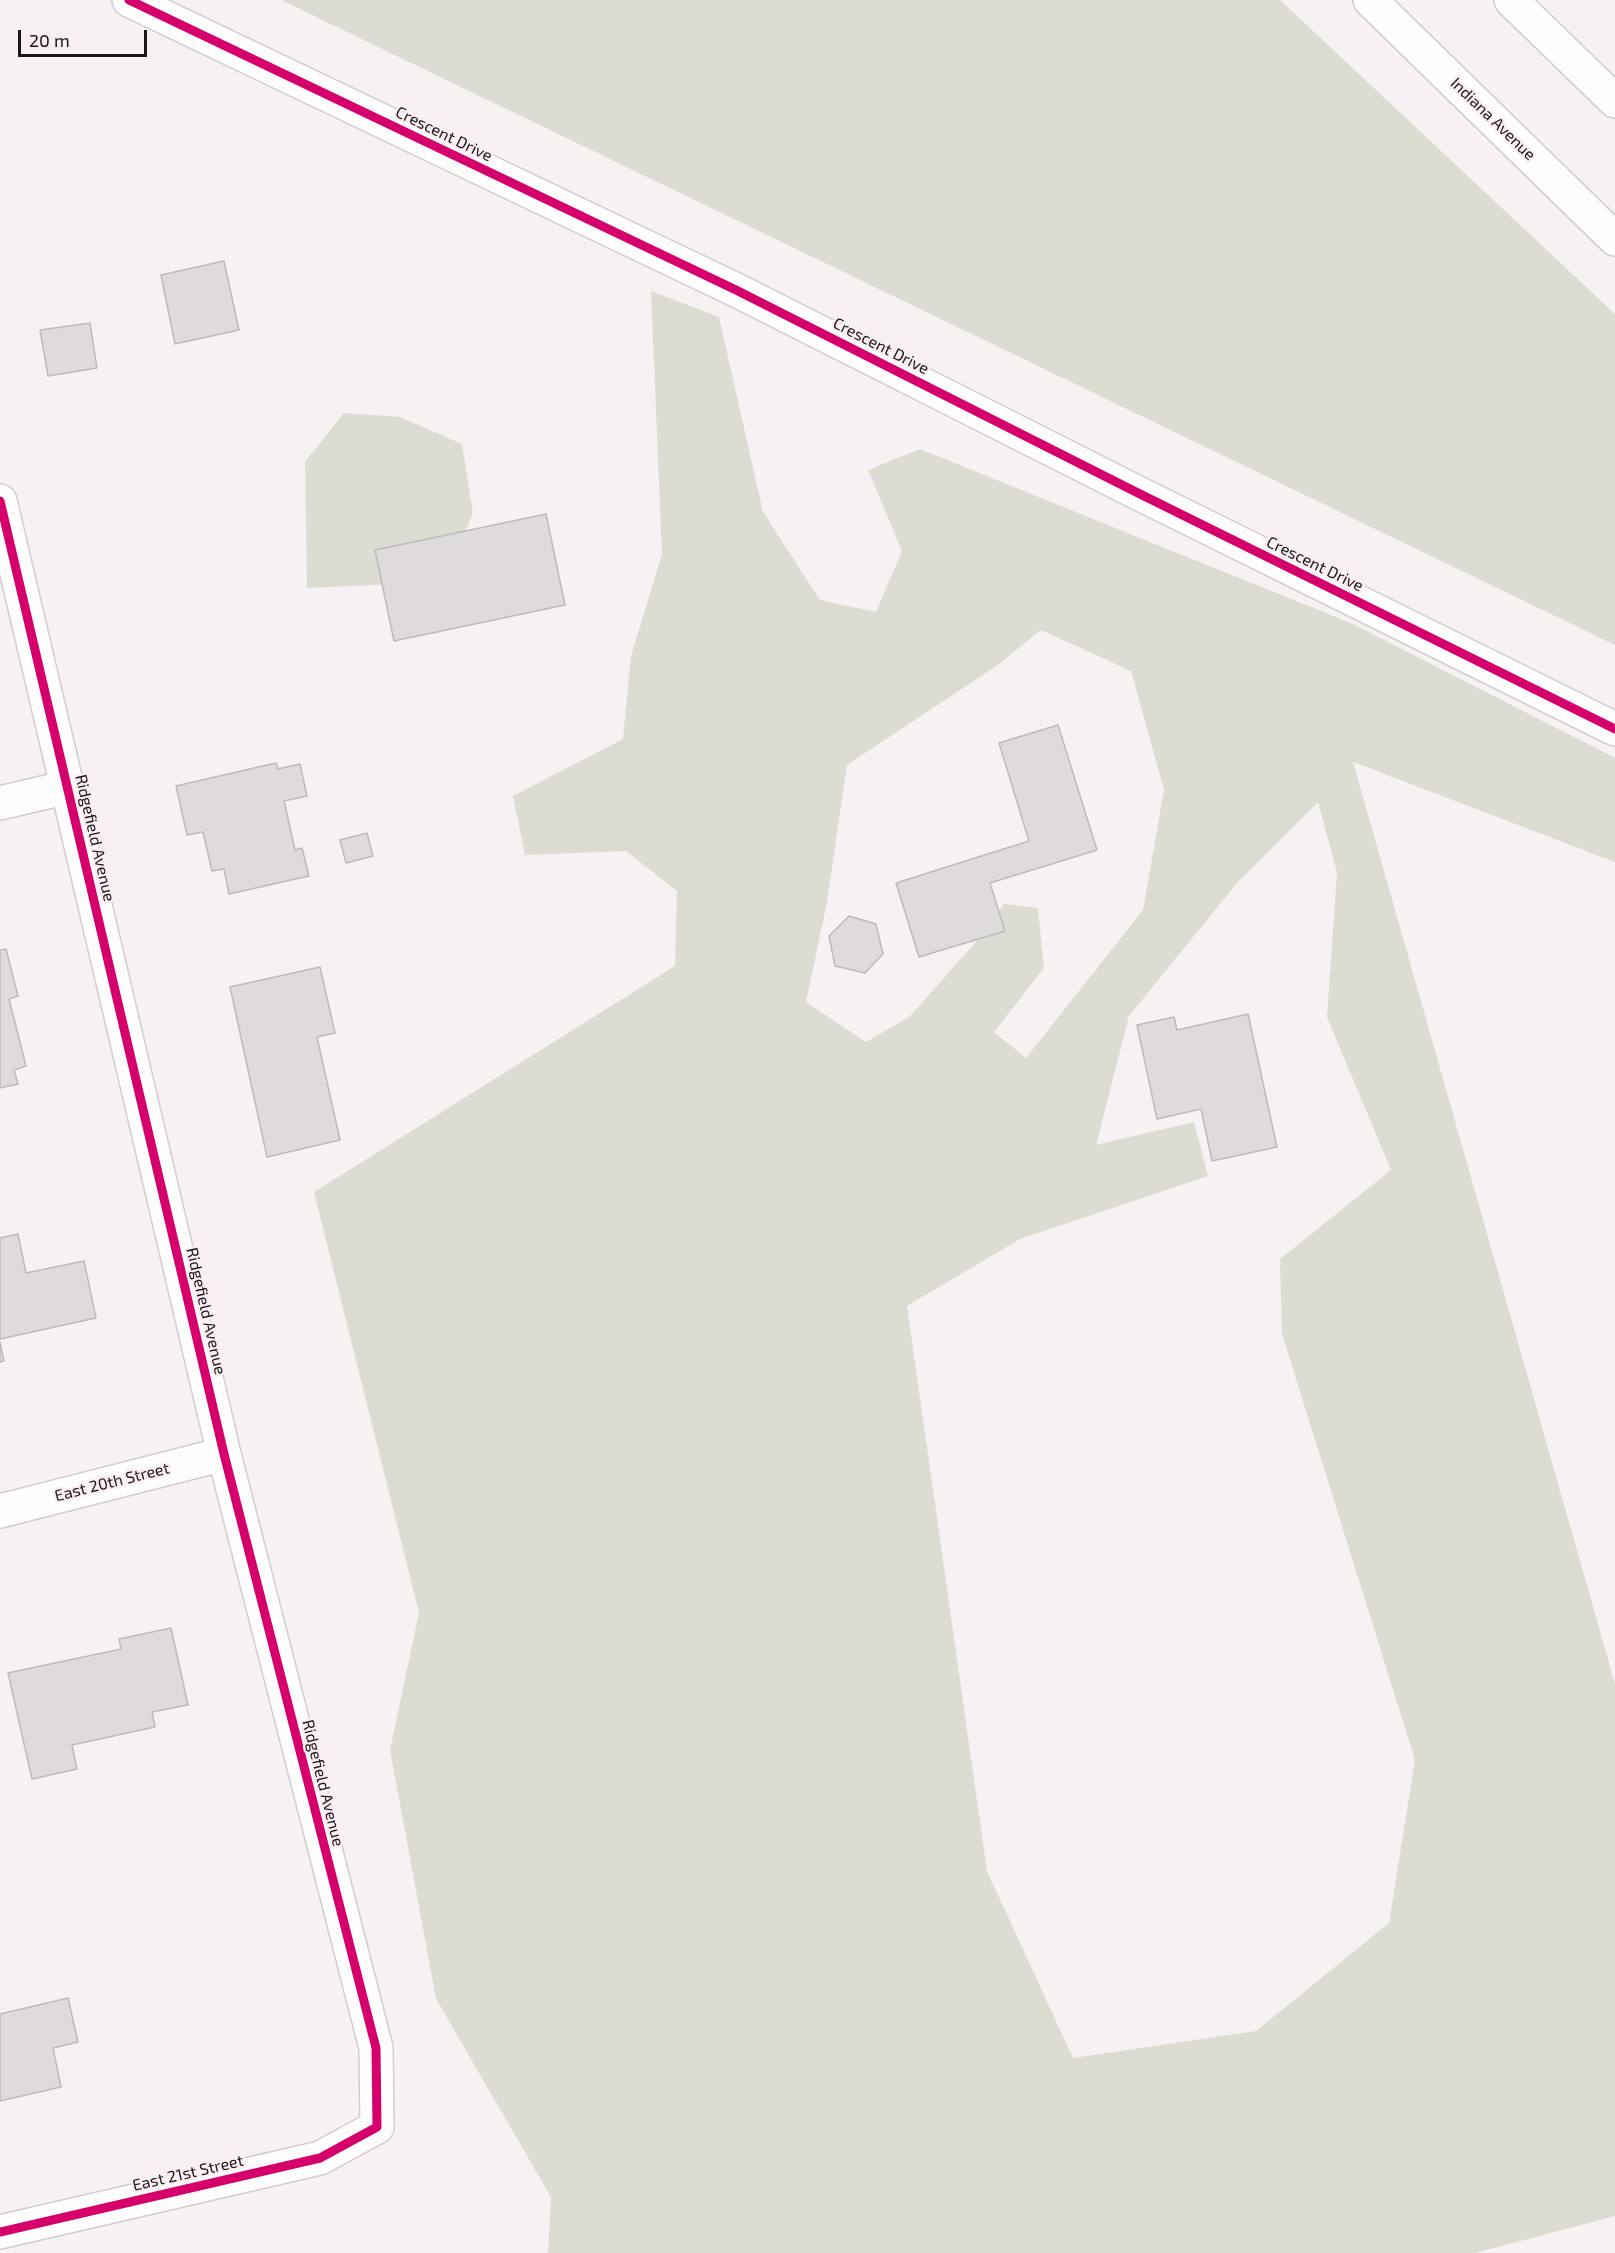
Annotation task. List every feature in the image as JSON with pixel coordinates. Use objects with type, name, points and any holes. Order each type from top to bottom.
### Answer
[{"type":"street","name":"Crescent Drive","points":[[129,0],[736,290],[1615,729]]},
{"type":"street","name":"Indiana Avenue","points":[[1370,0],[1615,239]]},
{"type":"street","points":[[1511,0],[1615,101]]},
{"type":"street","name":"Ridgefield Avenue","points":[[0,501],[224,1454],[376,2048],[377,2127]]},
{"type":"street","points":[[0,803],[68,787]]},
{"type":"street","name":"East 20th Street","points":[[0,1511],[224,1454]]},
{"type":"street","name":"East 21st Street","points":[[0,2232],[320,2158],[377,2127]]},
{"type":"shaded area","points":[[281,0],[1280,0],[1615,314],[1615,645]]},
{"type":"shaded area","points":[[651,291],[719,317],[763,512],[820,600],[876,612],[902,551],[868,470],[920,449],[1353,624],[1615,758],[1615,862],[1353,762],[1615,1684],[1615,2216],[1475,2253],[548,2253],[551,2197],[436,1999],[390,1750],[419,1613],[314,1192],[675,966],[677,891],[626,851],[525,855],[513,796],[623,739],[631,656],[662,554]],"holes":[[[1041,630],[1131,671],[1164,790],[1143,910],[1026,1058],[994,1032],[1044,968],[1038,908],[1004,904],[975,943],[909,1017],[866,1042],[806,1002],[827,902],[847,765],[995,667]],[[1318,802],[1337,872],[1327,1017],[1391,1170],[1280,1259],[1282,1334],[1415,1760],[1389,1923],[1256,2031],[1073,2058],[987,1871],[907,1306],[1020,1239],[1208,1176],[1194,1122],[1096,1145],[1129,1016],[1237,883]]]},
{"type":"shaded area","points":[[344,413],[400,417],[462,444],[473,513],[444,582],[307,588],[305,462]]},
{"type":"building","points":[[224,261],[239,330],[175,344],[161,275]]},
{"type":"building","points":[[90,323],[97,368],[48,376],[40,330]]},
{"type":"building","points":[[546,514],[565,605],[394,641],[375,550]]},
{"type":"building","points":[[1058,725],[1097,850],[990,883],[1005,931],[919,957],[896,883],[1029,841],[999,743]]},
{"type":"building","points":[[276,763],[278,769],[300,764],[307,796],[284,801],[295,850],[302,848],[309,876],[229,894],[224,869],[212,871],[203,832],[187,835],[176,786]]},
{"type":"building","points":[[367,833],[373,856],[346,863],[340,840]]},
{"type":"building","points":[[849,916],[876,924],[883,954],[865,973],[835,966],[829,936]]},
{"type":"building","points":[[6,949],[18,996],[9,999],[26,1066],[14,1070],[18,1084],[0,1088],[0,950]]},
{"type":"building","points":[[320,967],[335,1033],[317,1037],[340,1140],[267,1157],[230,987]]},
{"type":"building","points":[[1248,1014],[1277,1147],[1212,1161],[1201,1109],[1157,1119],[1137,1025],[1174,1017],[1177,1030]]},
{"type":"building","points":[[18,1234],[26,1273],[84,1261],[96,1318],[0,1339],[0,1238]]},
{"type":"building","points":[[0,1342],[4,1361],[0,1362]]},
{"type":"building","points":[[171,1628],[188,1705],[152,1712],[155,1727],[72,1745],[77,1769],[32,1779],[8,1673],[121,1649],[119,1639]]},
{"type":"building","points":[[68,1998],[78,2042],[53,2048],[61,2087],[0,2101],[0,2014]]},
{"type":"cycle path","points":[[129,0],[736,290],[1138,493],[1615,729]]},
{"type":"cycle path","points":[[0,501],[224,1454],[376,2048],[377,2127],[320,2158],[0,2232]]}]
